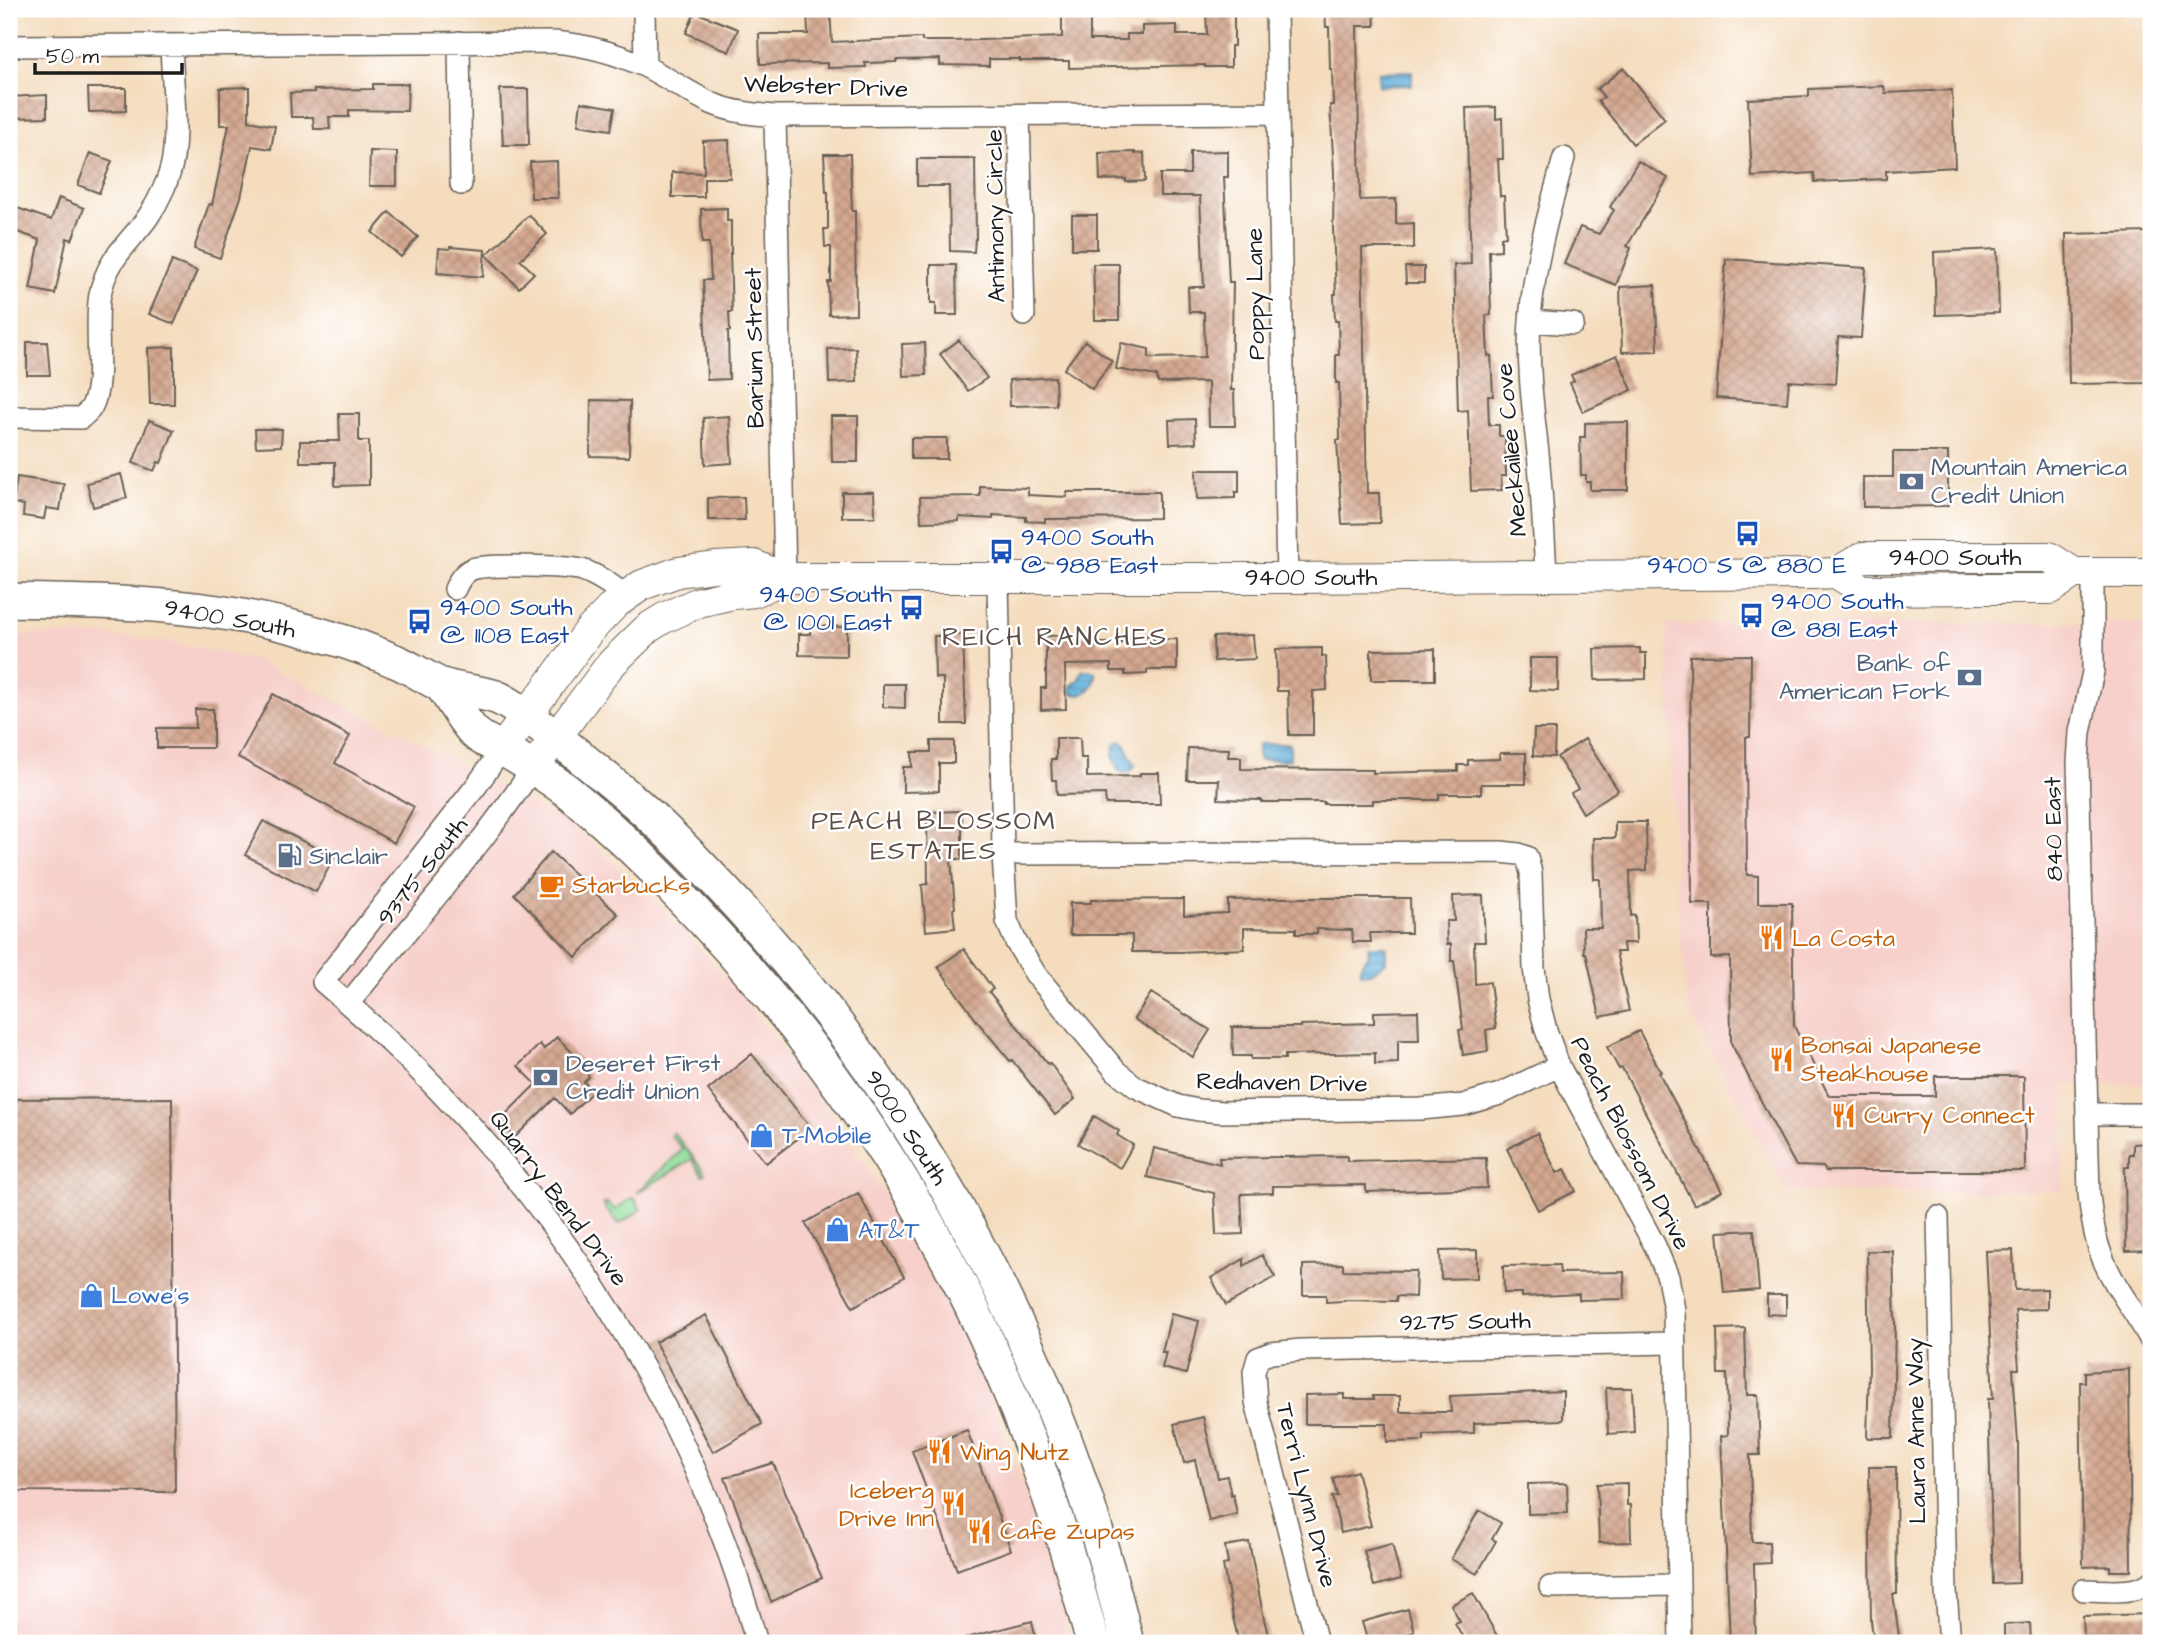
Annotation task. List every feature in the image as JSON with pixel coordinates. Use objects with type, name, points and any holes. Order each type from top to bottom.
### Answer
[{"type":"main road","name":"9400 South","points":[[441,685],[476,734],[502,749],[604,614],[625,595],[642,585],[698,568],[754,565],[785,578],[1546,576],[1836,573],[1863,557],[2016,556],[2049,557],[2083,573],[2151,573]]},
{"type":"main road","name":"9400 South","points":[[533,768],[610,665],[648,628],[699,602],[754,592],[785,578]]},
{"type":"main road","name":"9400 South","points":[[9,600],[120,602],[220,611],[330,637],[391,659],[441,685],[498,698],[527,716]]},
{"type":"main road","name":"9000 South","points":[[527,716],[588,762],[654,819],[705,870],[766,936],[838,1024],[894,1102],[926,1153],[1005,1296],[1040,1376],[1097,1530],[1127,1643]]},
{"type":"main road","name":"9000 South","points":[[502,749],[565,790],[601,820],[650,866],[731,950],[815,1053],[902,1181],[949,1262],[1021,1419],[1064,1541],[1093,1643]]},
{"type":"street","points":[[644,9],[645,66]]},
{"type":"street","name":"Poppy Lane","points":[[1276,9],[1287,578]]},
{"type":"street","name":"Webster Drive","points":[[9,46],[554,42],[586,45],[611,52],[645,66],[712,103],[740,112],[775,116],[1277,113]]},
{"type":"street","points":[[459,43],[461,184]]},
{"type":"street","points":[[9,417],[81,418],[92,408],[97,394],[98,311],[105,276],[124,244],[148,217],[158,200],[172,160],[172,45]]},
{"type":"street","name":"Antimony Circle","points":[[1020,115],[1024,315]]},
{"type":"street","name":"Barium Street","points":[[775,116],[785,578]]},
{"type":"street","name":"Meckailee Cove","points":[[1546,576],[1543,510],[1529,358],[1530,321],[1533,283],[1564,158]]},
{"type":"street","points":[[1530,321],[1573,324]]},
{"type":"street","points":[[455,589],[461,576],[480,567],[560,567],[588,572],[625,595]]},
{"type":"street","name":"840 East","points":[[2083,573],[2093,672],[2078,747],[2089,1194],[2093,1226],[2101,1254],[2151,1341]]},
{"type":"street","name":"Redhaven Drive","points":[[998,578],[1003,854],[1007,921],[1036,975],[1116,1071],[1136,1087],[1178,1106],[1222,1112],[1421,1109],[1463,1105],[1500,1094],[1559,1066]]},
{"type":"street","name":"9375 South","points":[[323,982],[477,785],[502,749]]},
{"type":"street","name":"9375 South","points":[[348,1003],[433,902],[511,801],[533,768]]},
{"type":"street","name":"Peach Blossom Drive","points":[[1003,854],[1519,854],[1527,857],[1531,873],[1534,968],[1546,1030],[1559,1066],[1655,1246],[1668,1277],[1674,1310],[1680,1643]]},
{"type":"street","name":"Quarry Bend Drive","points":[[323,982],[388,1039],[453,1104],[512,1172],[564,1241],[610,1310],[671,1419],[712,1510],[757,1643]]},
{"type":"street","points":[[2087,1114],[2151,1114]]},
{"type":"street","name":"Laura Anne Way","points":[[1938,1217],[1946,1592],[1950,1643]]},
{"type":"street","name":"9275 South","points":[[1258,1358],[1272,1353],[1301,1350],[1675,1343]]},
{"type":"street","name":"Terri Lynn Drive","points":[[1258,1358],[1254,1372],[1256,1402],[1317,1643]]},
{"type":"street","points":[[2084,1590],[2133,1589],[2145,1587],[2151,1582]]},
{"type":"street","points":[[1550,1587],[1679,1586]]},
{"type":"shaded area","points":[[2151,623],[2151,1084],[2065,1085],[2062,1191],[1787,1192],[1688,1010],[1676,889],[1667,624]]},
{"type":"shaded area","points":[[9,635],[104,635],[167,642],[257,660],[445,756],[578,830],[649,895],[728,979],[827,1106],[900,1218],[950,1311],[991,1401],[1036,1518],[1071,1643],[9,1643]]},
{"type":"green space","points":[[673,1132],[705,1174],[702,1175],[692,1159],[637,1193],[683,1149],[671,1136]]},
{"type":"green space","points":[[631,1198],[635,1199],[641,1210],[619,1224],[604,1203],[616,1210]]},
{"type":"water","points":[[1412,71],[1412,85],[1379,86],[1378,72]]},
{"type":"water","points":[[1082,671],[1095,672],[1092,686],[1081,695],[1072,694],[1071,686],[1078,681]]},
{"type":"water","points":[[1120,741],[1127,746],[1135,765],[1126,773],[1119,771],[1113,758],[1114,745]]},
{"type":"water","points":[[1258,744],[1290,744],[1290,760],[1258,760]]},
{"type":"water","points":[[1368,946],[1386,946],[1386,961],[1374,971],[1365,974],[1361,973],[1360,967],[1369,954]]},
{"type":"building","points":[[807,9],[830,9],[832,42],[1062,37],[1062,9],[1090,9],[1090,40],[1127,40],[1127,34],[1142,34],[1142,26],[1177,25],[1177,35],[1207,35],[1206,11],[1234,11],[1234,46],[1231,46],[1231,67],[1205,65],[1069,68],[1069,61],[1020,59],[989,59],[989,66],[940,65],[940,59],[865,63],[866,67],[827,68],[827,63],[760,64],[759,34],[808,34]]},
{"type":"building","points":[[1325,9],[1374,9],[1375,26],[1357,26],[1360,200],[1396,199],[1396,224],[1414,223],[1414,248],[1362,248],[1367,493],[1379,493],[1380,523],[1342,524],[1337,440],[1340,440],[1336,355],[1339,355],[1334,294],[1334,172],[1330,105],[1333,105],[1332,69]]},
{"type":"building","points":[[695,12],[738,29],[729,52],[686,33]]},
{"type":"building","points":[[1624,68],[1665,119],[1633,144],[1598,101],[1604,97],[1597,89]]},
{"type":"building","points":[[373,84],[408,84],[407,111],[349,110],[349,117],[329,117],[330,129],[314,129],[313,117],[291,117],[290,93],[373,89]]},
{"type":"building","points":[[1884,86],[1885,93],[1952,90],[1955,167],[1886,171],[1886,179],[1815,182],[1814,173],[1752,177],[1748,99],[1809,96],[1809,89]]},
{"type":"building","points":[[249,87],[249,121],[275,126],[271,149],[252,146],[241,197],[220,258],[194,249],[209,204],[212,205],[229,125],[220,125],[220,88]]},
{"type":"building","points":[[88,88],[126,88],[126,111],[89,112]]},
{"type":"building","points":[[500,89],[528,89],[529,145],[503,145]]},
{"type":"building","points":[[47,95],[47,117],[9,116],[9,97]]},
{"type":"building","points":[[581,102],[615,108],[611,130],[578,125]]},
{"type":"building","points":[[1496,107],[1496,119],[1502,118],[1503,159],[1498,159],[1500,196],[1504,196],[1506,236],[1501,237],[1501,250],[1489,251],[1491,315],[1486,316],[1493,396],[1488,396],[1489,425],[1499,425],[1499,436],[1505,436],[1506,476],[1501,476],[1502,490],[1471,491],[1468,410],[1458,411],[1454,265],[1471,264],[1466,108]]},
{"type":"building","points":[[729,140],[730,178],[704,178],[704,197],[672,197],[672,172],[704,173],[703,141]]},
{"type":"building","points":[[370,151],[397,152],[397,186],[369,186]]},
{"type":"building","points":[[1228,151],[1228,177],[1224,177],[1229,282],[1233,282],[1231,390],[1234,390],[1235,426],[1209,426],[1208,382],[1158,383],[1157,376],[1116,369],[1121,343],[1149,349],[1149,358],[1205,357],[1204,312],[1189,312],[1188,287],[1204,287],[1200,196],[1160,196],[1160,174],[1190,174],[1190,152]]},
{"type":"building","points":[[90,153],[112,161],[99,193],[78,185]]},
{"type":"building","points":[[1099,153],[1144,153],[1145,181],[1100,180]]},
{"type":"building","points":[[824,154],[850,154],[852,211],[855,211],[856,314],[829,315],[831,247],[825,247],[828,192]]},
{"type":"building","points":[[917,159],[975,159],[974,252],[950,251],[949,186],[917,186]]},
{"type":"building","points":[[557,161],[558,198],[531,198],[530,162]]},
{"type":"building","points":[[1638,161],[1668,178],[1627,246],[1631,248],[1616,285],[1564,264],[1580,227],[1599,234],[1614,210],[1610,207]]},
{"type":"building","points":[[59,198],[84,208],[72,240],[67,238],[55,294],[30,289],[40,240],[9,229],[9,205],[51,220]]},
{"type":"building","points":[[727,208],[727,221],[731,221],[732,312],[729,312],[728,331],[729,379],[707,380],[703,280],[711,280],[709,243],[702,243],[701,209]]},
{"type":"building","points":[[389,212],[418,237],[401,257],[372,232]]},
{"type":"building","points":[[529,215],[547,234],[520,260],[534,273],[519,288],[486,255]]},
{"type":"building","points":[[1072,215],[1097,215],[1097,249],[1072,249]]},
{"type":"building","points":[[2151,232],[2151,383],[2069,384],[2066,234]]},
{"type":"building","points":[[439,248],[485,250],[483,277],[437,273]]},
{"type":"building","points":[[1997,249],[1999,313],[1936,315],[1934,252]]},
{"type":"building","points":[[1726,259],[1866,268],[1861,338],[1838,337],[1835,384],[1789,381],[1787,403],[1716,398]]},
{"type":"building","points":[[172,261],[197,271],[174,324],[149,314]]},
{"type":"building","points":[[1093,264],[1119,264],[1119,320],[1095,320]]},
{"type":"building","points":[[931,265],[956,265],[957,315],[936,315],[936,303],[931,303]]},
{"type":"building","points":[[1405,267],[1424,267],[1424,283],[1406,283]]},
{"type":"building","points":[[1655,285],[1658,351],[1622,352],[1620,287]]},
{"type":"building","points":[[959,340],[987,378],[968,391],[940,354]]},
{"type":"building","points":[[1085,341],[1112,361],[1092,389],[1064,369]]},
{"type":"building","points":[[27,342],[47,342],[50,375],[27,375]]},
{"type":"building","points":[[925,343],[926,375],[903,376],[902,344]]},
{"type":"building","points":[[174,347],[174,404],[150,404],[148,348]]},
{"type":"building","points":[[856,348],[857,382],[829,383],[828,349]]},
{"type":"building","points":[[1617,355],[1632,390],[1583,412],[1570,383],[1574,381],[1571,375]]},
{"type":"building","points":[[1055,377],[1056,405],[1010,406],[1009,380]]},
{"type":"building","points":[[591,400],[630,401],[629,457],[590,456]]},
{"type":"building","points":[[339,414],[359,414],[359,441],[369,441],[369,485],[335,486],[335,462],[300,462],[300,441],[340,441]]},
{"type":"building","points":[[729,416],[732,463],[705,465],[703,418]]},
{"type":"building","points":[[831,416],[858,416],[858,462],[832,462]]},
{"type":"building","points":[[1195,419],[1196,443],[1170,444],[1169,420]]},
{"type":"building","points":[[149,420],[174,430],[161,463],[158,462],[154,471],[133,463]]},
{"type":"building","points":[[1628,422],[1628,490],[1590,490],[1586,475],[1581,475],[1580,437],[1585,437],[1585,423]]},
{"type":"building","points":[[255,429],[282,429],[281,446],[256,447]]},
{"type":"building","points":[[911,438],[947,438],[947,459],[911,459]]},
{"type":"building","points":[[1893,452],[1948,452],[1948,506],[1863,507],[1863,477],[1893,477]]},
{"type":"building","points":[[1196,470],[1239,470],[1239,492],[1235,492],[1235,498],[1197,499]]},
{"type":"building","points":[[121,474],[127,498],[93,507],[87,483]]},
{"type":"building","points":[[17,477],[64,484],[60,510],[46,508],[44,519],[23,516],[24,505],[13,503]]},
{"type":"building","points":[[980,486],[1028,488],[1028,495],[1067,497],[1067,492],[1159,492],[1159,518],[1045,519],[1045,522],[1026,521],[1026,517],[993,515],[993,519],[959,517],[959,521],[921,522],[920,497],[980,496]]},
{"type":"building","points":[[842,492],[874,492],[875,517],[842,517]]},
{"type":"building","points":[[744,497],[745,520],[708,520],[708,498]]},
{"type":"building","points":[[810,626],[847,627],[847,656],[799,655],[799,634],[810,634]]},
{"type":"building","points":[[963,635],[966,724],[943,724],[943,678],[935,678],[934,636]]},
{"type":"building","points":[[1098,635],[1098,643],[1130,643],[1130,636],[1153,635],[1153,640],[1177,639],[1177,670],[1147,670],[1147,674],[1125,675],[1125,671],[1111,671],[1111,664],[1065,665],[1066,709],[1041,710],[1041,688],[1046,688],[1046,636]]},
{"type":"building","points":[[1253,635],[1255,659],[1214,661],[1213,637]]},
{"type":"building","points":[[1322,648],[1322,656],[1326,656],[1327,690],[1313,691],[1313,735],[1289,735],[1288,691],[1277,691],[1276,649]]},
{"type":"building","points":[[1640,648],[1640,653],[1646,653],[1646,679],[1595,680],[1594,649]]},
{"type":"building","points":[[1435,649],[1435,680],[1371,680],[1371,650]]},
{"type":"building","points":[[1751,655],[1750,737],[1746,737],[1747,875],[1758,876],[1758,903],[1792,903],[1794,1026],[1829,1096],[1935,1096],[1935,1076],[2024,1076],[2025,1171],[1826,1171],[1823,1167],[1796,1166],[1772,1122],[1731,1043],[1730,957],[1711,958],[1711,904],[1692,904],[1690,656]]},
{"type":"building","points":[[1530,658],[1558,658],[1558,691],[1530,690]]},
{"type":"building","points":[[883,684],[905,684],[905,708],[883,707]]},
{"type":"building","points":[[273,694],[350,736],[335,763],[414,807],[394,843],[238,757]]},
{"type":"building","points":[[195,709],[213,709],[213,748],[157,748],[157,728],[196,728]]},
{"type":"building","points":[[1534,729],[1555,729],[1554,757],[1533,756]]},
{"type":"building","points":[[1056,738],[1080,738],[1081,758],[1087,758],[1087,777],[1159,773],[1160,804],[1106,804],[1105,794],[1057,795],[1056,780],[1052,780],[1051,759],[1056,759]]},
{"type":"building","points":[[1585,739],[1618,790],[1583,813],[1571,793],[1578,789],[1557,757]]},
{"type":"building","points":[[931,741],[954,741],[954,763],[939,763],[939,791],[903,792],[903,767],[912,767],[912,752],[931,752]]},
{"type":"building","points":[[1188,748],[1229,749],[1228,757],[1241,757],[1241,769],[1373,770],[1373,773],[1458,771],[1458,765],[1468,765],[1468,760],[1500,759],[1500,753],[1526,753],[1526,784],[1481,784],[1481,794],[1439,794],[1439,800],[1373,800],[1373,804],[1218,799],[1219,780],[1187,780]]},
{"type":"building","points":[[962,811],[962,859],[951,859],[955,928],[926,931],[922,885],[928,884],[927,812]]},
{"type":"building","name":"Sinclair","points":[[263,821],[334,857],[316,892],[245,855]]},
{"type":"building","points":[[1615,822],[1646,822],[1647,870],[1630,871],[1631,916],[1635,915],[1636,943],[1623,943],[1624,952],[1616,952],[1629,1011],[1600,1017],[1584,953],[1583,928],[1601,928],[1600,879],[1594,879],[1593,838],[1615,838]]},
{"type":"building","points":[[551,852],[618,914],[576,957],[514,894]]},
{"type":"building","points":[[1483,895],[1485,942],[1474,942],[1475,984],[1490,982],[1496,1028],[1486,1030],[1488,1051],[1463,1055],[1459,1030],[1463,1029],[1454,961],[1451,961],[1451,944],[1447,944],[1446,921],[1454,921],[1453,896]]},
{"type":"building","points":[[1410,898],[1411,933],[1370,933],[1371,942],[1353,942],[1352,930],[1317,929],[1317,934],[1296,934],[1296,929],[1244,928],[1244,949],[1180,952],[1132,952],[1132,935],[1070,935],[1070,903],[1091,903],[1091,900],[1184,899],[1184,915],[1228,913],[1228,900]]},
{"type":"building","points":[[964,949],[993,989],[989,992],[1048,1064],[1050,1063],[1075,1099],[1055,1115],[1012,1060],[1010,1061],[976,1020],[938,967]]},
{"type":"building","points":[[1151,993],[1210,1030],[1193,1057],[1134,1019]]},
{"type":"building","points":[[1418,1011],[1419,1040],[1398,1040],[1398,1063],[1375,1064],[1375,1053],[1285,1055],[1285,1059],[1233,1056],[1232,1027],[1374,1023],[1374,1012]]},
{"type":"building","points":[[1639,1031],[1722,1191],[1694,1205],[1622,1068],[1619,1069],[1607,1047]]},
{"type":"building","points":[[557,1037],[581,1061],[589,1077],[584,1082],[593,1091],[570,1114],[555,1098],[515,1137],[499,1121],[536,1084],[518,1066],[540,1044],[544,1049]]},
{"type":"building","points":[[752,1054],[811,1128],[766,1163],[708,1090]]},
{"type":"building","name":"Lowe's","points":[[172,1098],[175,1492],[9,1491],[9,1099]]},
{"type":"building","points":[[1094,1116],[1119,1131],[1117,1135],[1133,1145],[1120,1168],[1078,1144]]},
{"type":"building","points":[[1537,1133],[1557,1173],[1565,1169],[1576,1191],[1538,1210],[1507,1149]]},
{"type":"building","points":[[2151,1143],[2151,1250],[2126,1251],[2125,1167],[2129,1167],[2129,1154],[2133,1154],[2133,1144]]},
{"type":"building","points":[[1154,1148],[1220,1164],[1219,1158],[1347,1156],[1347,1161],[1486,1158],[1487,1188],[1366,1192],[1366,1185],[1273,1186],[1273,1193],[1241,1194],[1243,1234],[1216,1235],[1214,1193],[1147,1177]]},
{"type":"building","points":[[858,1193],[904,1277],[853,1307],[805,1223]]},
{"type":"building","points":[[1754,1230],[1759,1290],[1724,1293],[1718,1232]]},
{"type":"building","points":[[1477,1250],[1477,1278],[1441,1279],[1440,1251]]},
{"type":"building","points":[[2013,1250],[2015,1290],[2047,1289],[2047,1309],[2015,1310],[2019,1369],[2013,1369],[2018,1443],[2019,1583],[1993,1584],[1988,1399],[1993,1399],[1986,1251]]},
{"type":"building","points":[[1867,1251],[1893,1251],[1893,1438],[1867,1438]]},
{"type":"building","points":[[1262,1255],[1275,1277],[1226,1305],[1211,1278],[1244,1259],[1244,1266]]},
{"type":"building","points":[[1343,1264],[1343,1270],[1416,1271],[1415,1297],[1397,1296],[1396,1301],[1326,1302],[1326,1295],[1303,1295],[1303,1265]]},
{"type":"building","points":[[1559,1265],[1560,1273],[1624,1272],[1625,1299],[1579,1300],[1579,1294],[1522,1297],[1522,1293],[1504,1293],[1503,1266]]},
{"type":"building","points":[[1767,1295],[1786,1295],[1786,1315],[1767,1314]]},
{"type":"building","points":[[1171,1314],[1199,1321],[1186,1374],[1162,1368],[1166,1352],[1162,1352]]},
{"type":"building","points":[[706,1315],[762,1424],[713,1452],[655,1342]]},
{"type":"building","points":[[1745,1328],[1747,1395],[1758,1395],[1760,1455],[1750,1455],[1752,1542],[1769,1542],[1770,1563],[1754,1564],[1756,1643],[1730,1643],[1721,1436],[1728,1435],[1727,1374],[1718,1374],[1717,1329]]},
{"type":"building","points":[[2129,1369],[2131,1571],[2110,1571],[2110,1566],[2083,1567],[2080,1382],[2085,1382],[2085,1372]]},
{"type":"building","points":[[1606,1388],[1632,1388],[1634,1432],[1608,1434]]},
{"type":"building","points":[[1563,1391],[1563,1420],[1474,1423],[1474,1433],[1424,1435],[1424,1441],[1387,1442],[1387,1424],[1305,1424],[1305,1395],[1344,1394],[1344,1399],[1400,1396],[1400,1412],[1451,1412],[1450,1396]]},
{"type":"building","points":[[1203,1417],[1218,1478],[1227,1476],[1237,1514],[1209,1521],[1195,1460],[1184,1463],[1174,1424]]},
{"type":"building","points":[[967,1430],[1011,1550],[957,1570],[912,1451]]},
{"type":"building","points":[[773,1463],[822,1578],[771,1602],[725,1478]]},
{"type":"building","points":[[1869,1467],[1896,1467],[1897,1594],[1893,1594],[1900,1643],[1874,1643],[1871,1621]]},
{"type":"building","points":[[1357,1471],[1371,1526],[1341,1533],[1332,1497],[1337,1496],[1333,1478]]},
{"type":"building","points":[[1567,1483],[1568,1513],[1528,1514],[1528,1484]]},
{"type":"building","points":[[1627,1483],[1631,1542],[1599,1543],[1597,1484]]},
{"type":"building","points":[[1479,1510],[1501,1523],[1492,1539],[1496,1541],[1477,1574],[1451,1559]]},
{"type":"building","points":[[1249,1542],[1270,1643],[1239,1643],[1232,1613],[1223,1565],[1228,1564],[1225,1546]]},
{"type":"building","points":[[1392,1544],[1401,1579],[1374,1586],[1364,1551]]},
{"type":"building","points":[[1473,1593],[1501,1643],[1466,1643],[1455,1623],[1460,1621],[1451,1605]]},
{"type":"building","points":[[1408,1609],[1414,1632],[1395,1637],[1397,1643],[1368,1643],[1362,1622]]},
{"type":"building","points":[[2151,1614],[2151,1643],[2088,1643],[2088,1637],[2084,1637],[2083,1616]]},
{"type":"building","points":[[1032,1621],[1037,1643],[967,1643],[966,1638]]},
{"type":"building","points":[[2030,1623],[2031,1643],[2004,1643],[2004,1625]]},
{"type":"place","name":"Mountain America Credit Union","points":[[1911,481]]},
{"type":"place","name":"9400 S @ 880 E","points":[[1747,534]]},
{"type":"place","name":"9400 South @ 988 East","points":[[1001,551]]},
{"type":"place","name":"9400 South @ 1001 East","points":[[912,608]]},
{"type":"place","name":"9400 South @ 881 East","points":[[1751,615]]},
{"type":"place","name":"9400 South @ 1108 East","points":[[420,621]]},
{"type":"place","name":"Bank of American Fork","points":[[1970,677]]},
{"type":"place","name":"Sinclair","points":[[289,856]]},
{"type":"place","name":"Starbucks","points":[[552,885]]},
{"type":"place","name":"La Costa","points":[[1772,938]]},
{"type":"place","name":"Bonsai Japanese Steakhouse","points":[[1781,1059]]},
{"type":"place","name":"Deseret First Credit Union","points":[[546,1077]]},
{"type":"place","name":"Curry Connect","points":[[1844,1115]]},
{"type":"place","name":"T-Mobile","points":[[762,1135]]},
{"type":"place","name":"AT&T","points":[[838,1230]]},
{"type":"place","name":"Lowe's","points":[[91,1295]]},
{"type":"place","name":"Wing Nutz","points":[[940,1452]]},
{"type":"place","name":"Iceberg Drive Inn","points":[[954,1504]]},
{"type":"place","name":"Cafe Zupas","points":[[980,1531]]},
{"type":"district","name":"REICH RANCHES","points":[[1055,636]]},
{"type":"district","name":"PEACH BLOSSOM ESTATES","points":[[934,835]]}]
